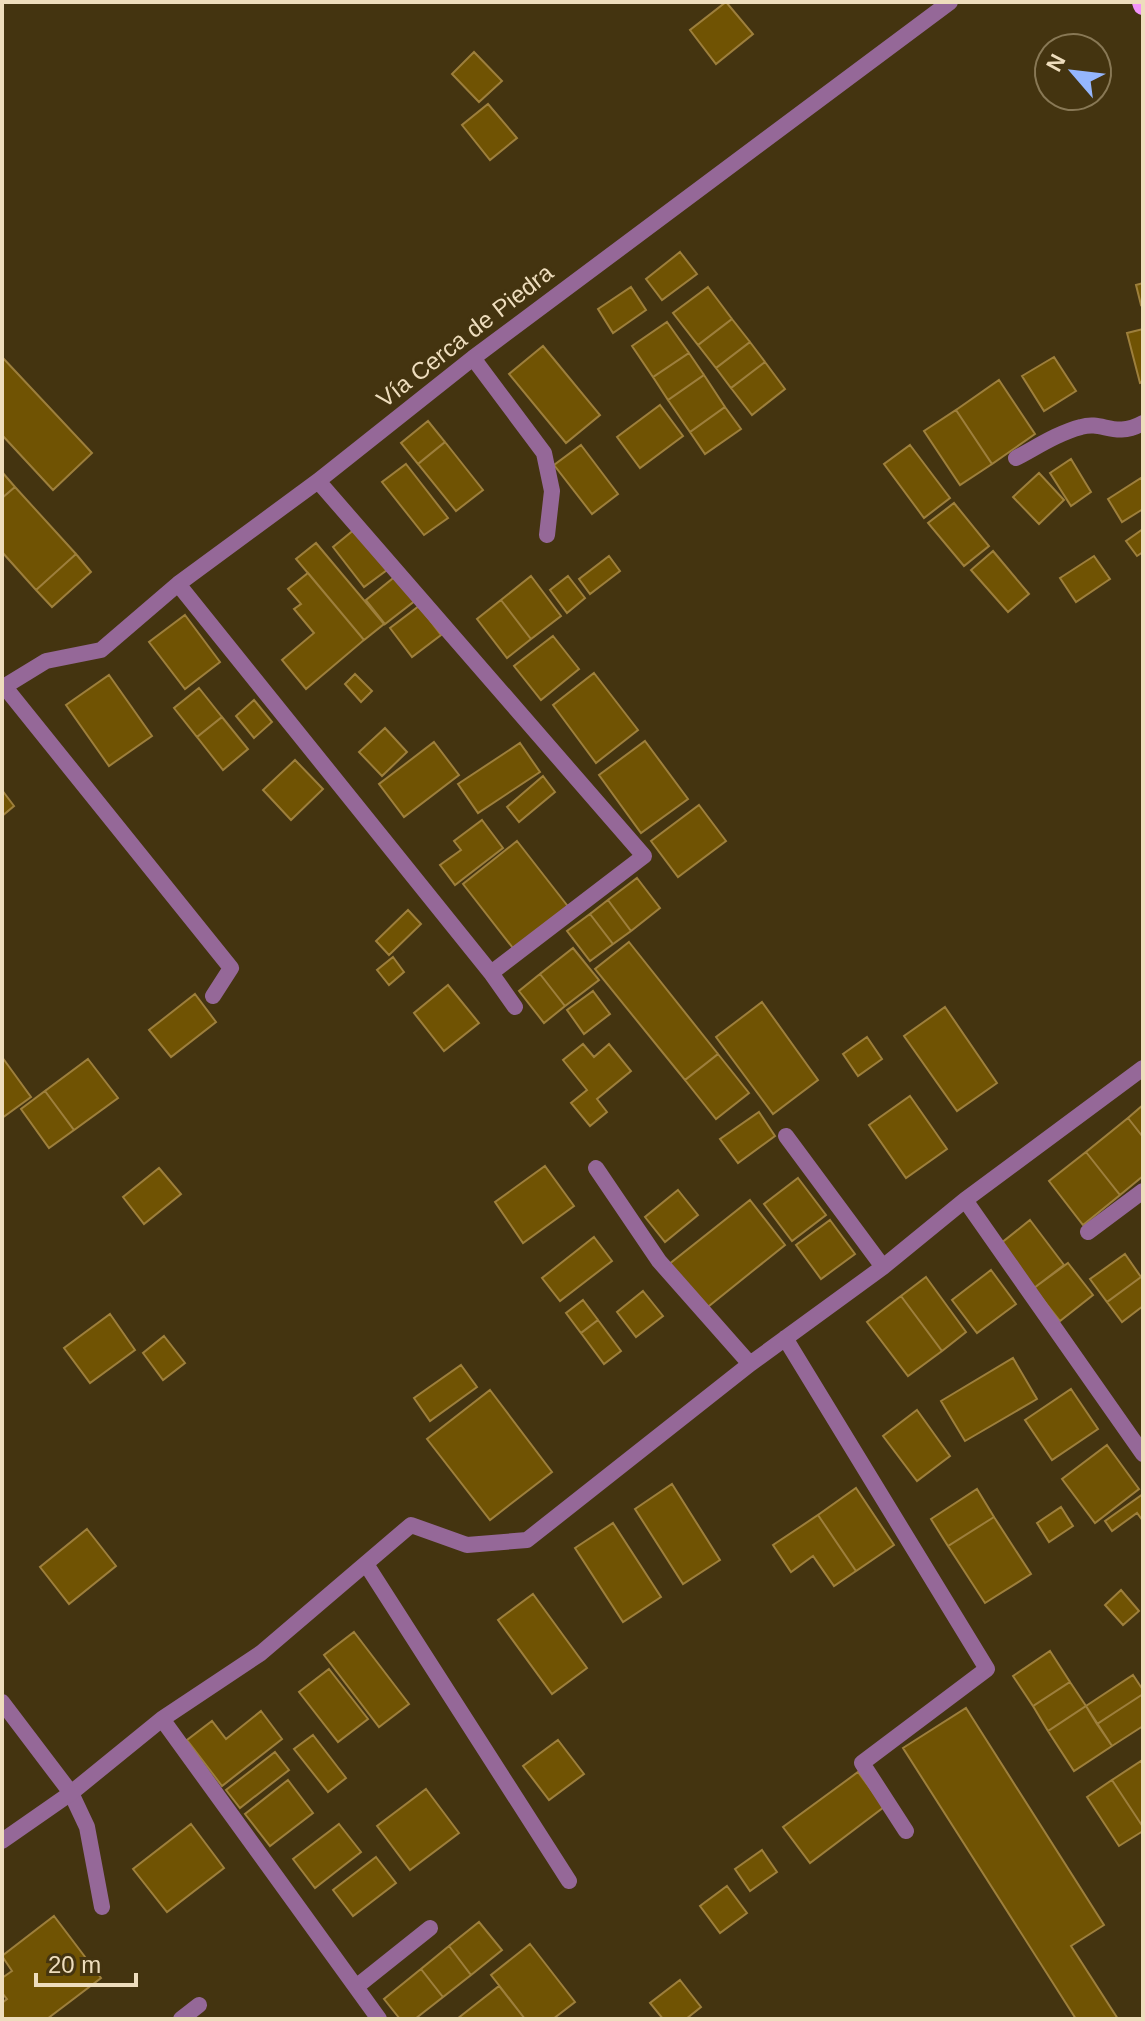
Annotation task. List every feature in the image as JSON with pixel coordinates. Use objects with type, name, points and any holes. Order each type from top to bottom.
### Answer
[{"type":"street","name":"Vía Cerca de Piedra","points":[[3,687],[46,661],[101,650],[178,584],[318,481],[473,358],[950,2]]},
{"type":"street","points":[[473,358],[544,453],[552,491],[547,535]]},
{"type":"street","points":[[1016,458],[1084,425],[1123,431],[1143,423]]},
{"type":"street","points":[[318,481],[644,856],[491,973]]},
{"type":"street","points":[[178,584],[491,973],[515,1007]]},
{"type":"street","points":[[3,687],[231,968],[213,996]]},
{"type":"street","points":[[2,1841],[71,1793],[162,1719],[261,1653],[411,1525],[467,1545],[527,1540],[750,1364],[883,1267],[965,1200],[1143,1068]]},
{"type":"street","points":[[786,1136],[883,1267]]},
{"type":"street","points":[[596,1168],[659,1261],[750,1364]]},
{"type":"street","points":[[1088,1232],[1143,1191]]},
{"type":"street","points":[[965,1200],[1143,1454]]},
{"type":"street","points":[[785,1338],[987,1669],[862,1763],[906,1831]]},
{"type":"street","points":[[366,1564],[569,1881]]},
{"type":"street","points":[[2,1702],[71,1793],[87,1827],[102,1907]]},
{"type":"street","points":[[162,1719],[379,2019]]},
{"type":"street","points":[[356,1987],[430,1928]]},
{"type":"street","points":[[181,2019],[199,2005]]},
{"type":"building","points":[[726,2],[753,34],[716,64],[690,30]]},
{"type":"building","points":[[474,52],[502,81],[479,102],[452,74]]},
{"type":"building","points":[[488,104],[517,138],[490,160],[462,125]]},
{"type":"building","points":[[680,252],[697,274],[662,300],[646,279]]},
{"type":"building","points":[[1143,283],[1143,304],[1141,305],[1136,285]]},
{"type":"building","points":[[631,287],[646,310],[613,333],[598,309]]},
{"type":"building","points":[[708,287],[732,319],[698,345],[673,313]]},
{"type":"building","points":[[732,319],[750,342],[716,368],[698,345]]},
{"type":"building","points":[[667,322],[689,353],[653,377],[632,346]]},
{"type":"building","points":[[1143,329],[1143,382],[1140,383],[1127,333]]},
{"type":"building","points":[[750,342],[765,362],[731,388],[716,368]]},
{"type":"building","points":[[543,346],[600,415],[566,443],[509,374]]},
{"type":"building","points":[[689,353],[704,375],[668,400],[653,377]]},
{"type":"building","points":[[2,357],[92,453],[53,490],[2,435]]},
{"type":"building","points":[[1054,357],[1076,391],[1044,411],[1022,376]]},
{"type":"building","points":[[765,362],[785,389],[752,415],[731,388]]},
{"type":"building","points":[[704,375],[725,407],[690,432],[668,400]]},
{"type":"building","points":[[999,380],[1035,434],[992,464],[956,410]]},
{"type":"building","points":[[660,405],[683,436],[640,468],[617,437]]},
{"type":"building","points":[[725,407],[741,429],[705,454],[690,432]]},
{"type":"building","points":[[956,410],[992,464],[960,485],[924,431]]},
{"type":"building","points":[[428,421],[445,442],[418,464],[401,443]]},
{"type":"building","points":[[445,442],[483,490],[456,511],[418,464]]},
{"type":"building","points":[[581,445],[618,494],[592,514],[554,465]]},
{"type":"building","points":[[910,445],[950,498],[924,518],[884,464]]},
{"type":"building","points":[[1071,459],[1091,492],[1071,506],[1050,473]]},
{"type":"building","points":[[406,464],[448,518],[424,535],[382,482]]},
{"type":"building","points":[[2,472],[15,487],[2,498]]},
{"type":"building","points":[[1039,473],[1064,500],[1039,524],[1013,497]]},
{"type":"building","points":[[1141,478],[1143,509],[1122,522],[1108,499]]},
{"type":"building","points":[[15,487],[76,554],[36,590],[2,552],[2,498]]},
{"type":"building","points":[[954,503],[989,546],[964,566],[928,523]]},
{"type":"building","points":[[355,529],[387,570],[364,587],[333,547]]},
{"type":"building","points":[[1143,529],[1143,552],[1137,556],[1126,541]]},
{"type":"building","points":[[316,543],[384,624],[364,640],[296,559]]},
{"type":"building","points":[[993,551],[1029,594],[1008,612],[971,570]]},
{"type":"building","points":[[76,554],[91,572],[52,607],[36,590]]},
{"type":"building","points":[[609,556],[620,571],[590,594],[579,579]]},
{"type":"building","points":[[1094,556],[1110,579],[1076,602],[1060,578]]},
{"type":"building","points":[[308,573],[364,640],[306,689],[282,660],[314,633],[294,609],[301,604],[288,589]]},
{"type":"building","points":[[397,575],[416,600],[385,624],[366,600]]},
{"type":"building","points":[[531,576],[561,616],[531,639],[501,600]]},
{"type":"building","points":[[568,576],[585,598],[567,613],[550,590]]},
{"type":"building","points":[[501,600],[531,639],[507,658],[477,619]]},
{"type":"building","points":[[419,606],[441,635],[412,657],[390,628]]},
{"type":"building","points":[[185,615],[220,662],[185,689],[149,642]]},
{"type":"building","points":[[553,636],[579,669],[541,700],[514,666]]},
{"type":"building","points":[[594,673],[638,730],[596,763],[553,705]]},
{"type":"building","points":[[355,674],[372,691],[361,702],[345,684]]},
{"type":"building","points":[[109,675],[152,736],[109,766],[66,705]]},
{"type":"building","points":[[199,688],[222,717],[197,737],[174,708]]},
{"type":"building","points":[[254,700],[272,722],[254,738],[236,716]]},
{"type":"building","points":[[222,717],[248,749],[223,770],[197,737]]},
{"type":"building","points":[[385,728],[407,752],[382,776],[359,752]]},
{"type":"building","points":[[645,741],[688,799],[641,833],[599,775]]},
{"type":"building","points":[[434,742],[459,775],[404,817],[379,784]]},
{"type":"building","points":[[520,743],[540,772],[478,813],[458,784]]},
{"type":"building","points":[[295,760],[323,789],[291,820],[263,790]]},
{"type":"building","points":[[543,776],[555,792],[519,822],[507,807]]},
{"type":"building","points":[[2,790],[14,806],[2,816]]},
{"type":"building","points":[[699,805],[726,841],[678,877],[651,841]]},
{"type":"building","points":[[482,820],[503,848],[455,885],[440,865],[461,850],[454,841]]},
{"type":"building","points":[[517,841],[570,909],[516,952],[463,884]]},
{"type":"building","points":[[637,878],[660,908],[631,931],[608,900]]},
{"type":"building","points":[[608,900],[631,931],[613,944],[590,914]]},
{"type":"building","points":[[408,910],[421,924],[389,955],[376,941]]},
{"type":"building","points":[[590,914],[613,944],[590,961],[567,931]]},
{"type":"building","points":[[629,942],[718,1054],[685,1080],[595,969]]},
{"type":"building","points":[[573,948],[599,980],[565,1006],[540,974]]},
{"type":"building","points":[[393,957],[404,972],[389,985],[377,970]]},
{"type":"building","points":[[540,974],[565,1006],[544,1023],[519,991]]},
{"type":"building","points":[[448,985],[479,1023],[444,1051],[414,1013]]},
{"type":"building","points":[[593,991],[610,1014],[584,1034],[567,1010]]},
{"type":"building","points":[[195,994],[216,1022],[171,1057],[149,1030]]},
{"type":"building","points":[[762,1002],[818,1080],[773,1114],[716,1037]]},
{"type":"building","points":[[945,1007],[997,1083],[957,1111],[904,1036]]},
{"type":"building","points":[[867,1037],[882,1059],[858,1076],[843,1054]]},
{"type":"building","points":[[583,1044],[594,1057],[609,1044],[631,1071],[597,1099],[607,1112],[590,1126],[571,1103],[587,1090],[563,1060]]},
{"type":"building","points":[[718,1054],[749,1093],[716,1119],[685,1080]]},
{"type":"building","points":[[2,1057],[31,1097],[2,1118]]},
{"type":"building","points":[[88,1059],[118,1098],[74,1130],[45,1091]]},
{"type":"building","points":[[45,1091],[74,1130],[49,1148],[21,1109]]},
{"type":"building","points":[[910,1096],[947,1149],[906,1178],[869,1125]]},
{"type":"building","points":[[1143,1105],[1143,1137],[1128,1118]]},
{"type":"building","points":[[759,1112],[775,1136],[738,1163],[720,1139]]},
{"type":"building","points":[[1128,1118],[1143,1137],[1143,1176],[1120,1195],[1086,1152]]},
{"type":"building","points":[[1086,1152],[1120,1195],[1083,1225],[1049,1181]]},
{"type":"building","points":[[545,1166],[574,1206],[523,1243],[495,1202]]},
{"type":"building","points":[[159,1168],[181,1194],[144,1224],[123,1197]]},
{"type":"building","points":[[798,1178],[826,1215],[792,1241],[764,1204]]},
{"type":"building","points":[[678,1190],[698,1215],[665,1242],[645,1217]]},
{"type":"building","points":[[750,1200],[785,1245],[704,1310],[668,1265]]},
{"type":"building","points":[[830,1220],[855,1254],[821,1279],[796,1245]]},
{"type":"building","points":[[1030,1220],[1064,1265],[1034,1288],[1000,1244]]},
{"type":"building","points":[[594,1237],[612,1261],[560,1301],[542,1278]]},
{"type":"building","points":[[1125,1254],[1141,1277],[1107,1302],[1090,1279]]},
{"type":"building","points":[[1068,1263],[1093,1295],[1060,1321],[1034,1288]]},
{"type":"building","points":[[991,1270],[1016,1304],[977,1333],[952,1300]]},
{"type":"building","points":[[926,1277],[966,1332],[942,1351],[901,1296]]},
{"type":"building","points":[[1141,1277],[1143,1306],[1122,1322],[1107,1302]]},
{"type":"building","points":[[643,1291],[663,1316],[636,1337],[617,1312]]},
{"type":"building","points":[[901,1296],[942,1351],[908,1376],[867,1322]]},
{"type":"building","points":[[583,1300],[598,1320],[581,1333],[566,1313]]},
{"type":"building","points":[[110,1314],[135,1350],[90,1383],[64,1348]]},
{"type":"building","points":[[598,1320],[621,1351],[604,1364],[581,1333]]},
{"type":"building","points":[[164,1336],[185,1363],[163,1380],[143,1353]]},
{"type":"building","points":[[1013,1358],[1037,1399],[965,1441],[941,1401]]},
{"type":"building","points":[[461,1365],[477,1387],[430,1421],[414,1398]]},
{"type":"building","points":[[1071,1389],[1098,1429],[1052,1460],[1025,1420]]},
{"type":"building","points":[[490,1390],[552,1472],[490,1520],[427,1439]]},
{"type":"building","points":[[917,1410],[950,1456],[917,1481],[883,1436]]},
{"type":"building","points":[[1107,1445],[1139,1489],[1095,1523],[1062,1479]]},
{"type":"building","points":[[672,1484],[720,1560],[683,1584],[635,1509]]},
{"type":"building","points":[[856,1488],[894,1545],[856,1571],[818,1515]]},
{"type":"building","points":[[977,1489],[994,1517],[948,1546],[931,1519]]},
{"type":"building","points":[[1143,1494],[1143,1521],[1137,1513],[1112,1531],[1105,1521]]},
{"type":"building","points":[[1061,1507],[1073,1526],[1049,1542],[1037,1523]]},
{"type":"building","points":[[818,1515],[856,1571],[834,1586],[813,1556],[791,1572],[773,1545]]},
{"type":"building","points":[[994,1517],[1031,1574],[985,1603],[948,1546]]},
{"type":"building","points":[[613,1523],[661,1597],[623,1622],[575,1548]]},
{"type":"building","points":[[87,1529],[116,1566],[69,1604],[40,1567]]},
{"type":"building","points":[[1121,1590],[1139,1611],[1123,1625],[1105,1605]]},
{"type":"building","points":[[533,1594],[587,1668],[552,1694],[498,1620]]},
{"type":"building","points":[[354,1632],[409,1704],[379,1727],[324,1655]]},
{"type":"building","points":[[1050,1651],[1070,1682],[1033,1706],[1013,1676]]},
{"type":"building","points":[[329,1669],[368,1719],[338,1742],[299,1692]]},
{"type":"building","points":[[1133,1675],[1143,1694],[1097,1724],[1086,1706]]},
{"type":"building","points":[[1070,1682],[1086,1706],[1048,1731],[1033,1706]]},
{"type":"building","points":[[1143,1694],[1143,1726],[1112,1746],[1097,1724]]},
{"type":"building","points":[[1086,1706],[1112,1746],[1074,1771],[1048,1731]]},
{"type":"building","points":[[966,1708],[1104,1925],[1071,1946],[1118,2019],[1076,2019],[903,1748]]},
{"type":"building","points":[[261,1711],[282,1739],[222,1786],[187,1740],[212,1721],[226,1739]]},
{"type":"building","points":[[313,1735],[346,1778],[328,1792],[294,1749]]},
{"type":"building","points":[[558,1740],[584,1774],[549,1800],[523,1766]]},
{"type":"building","points":[[275,1752],[289,1770],[240,1808],[226,1790]]},
{"type":"building","points":[[1141,1761],[1143,1764],[1143,1827],[1112,1780]]},
{"type":"building","points":[[858,1772],[884,1807],[810,1863],[783,1827]]},
{"type":"building","points":[[288,1780],[313,1813],[270,1846],[245,1814]]},
{"type":"building","points":[[1112,1780],[1143,1827],[1143,1831],[1119,1846],[1087,1797]]},
{"type":"building","points":[[426,1789],[459,1833],[410,1870],[377,1826]]},
{"type":"building","points":[[191,1824],[224,1868],[167,1912],[133,1869]]},
{"type":"building","points":[[339,1824],[361,1852],[315,1888],[293,1859]]},
{"type":"building","points":[[762,1850],[777,1872],[750,1891],[735,1869]]},
{"type":"building","points":[[376,1857],[396,1883],[353,1916],[333,1890]]},
{"type":"building","points":[[727,1886],[747,1913],[720,1933],[700,1906]]},
{"type":"building","points":[[54,1916],[101,1978],[47,2019],[2,2019],[2,2003],[7,1999],[2,1993],[2,1978],[12,1971],[2,1956]]},
{"type":"building","points":[[479,1922],[502,1950],[471,1975],[449,1946]]},
{"type":"building","points":[[530,1944],[575,2002],[553,2019],[525,2019],[491,1975]]},
{"type":"building","points":[[449,1946],[471,1975],[443,1997],[421,1969]]},
{"type":"building","points":[[421,1969],[443,1997],[415,2019],[400,2019],[384,1999]]},
{"type":"building","points":[[680,1980],[701,2007],[686,2019],[663,2019],[650,2003]]},
{"type":"building","points":[[499,1986],[525,2019],[457,2019]]}]
